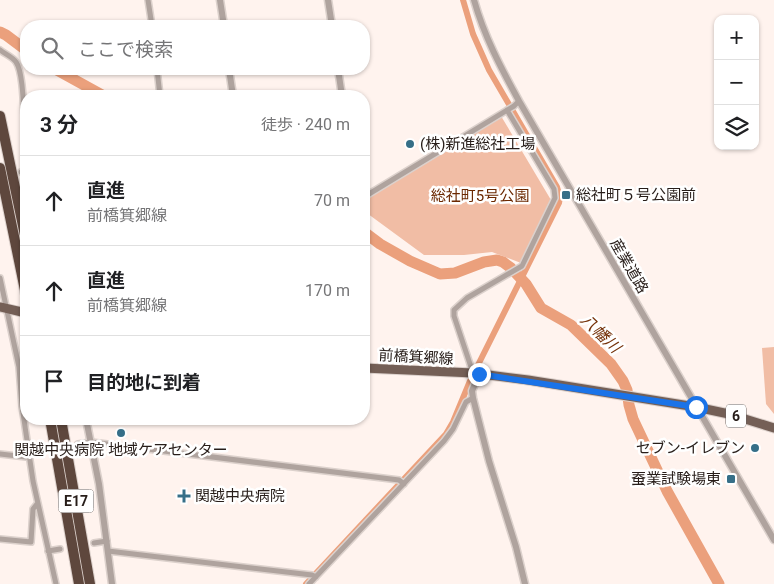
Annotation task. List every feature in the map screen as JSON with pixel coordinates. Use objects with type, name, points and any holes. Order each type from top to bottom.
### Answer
[{"type":"highway","points":[[0,116],[20,211]]},
{"type":"highway","points":[[0,168],[20,266]]},
{"type":"highway","name":"E17","points":[[51,425],[79,584]]},
{"type":"highway","name":"E17","points":[[62,425],[90,584]]},
{"type":"main road","points":[[3,308],[20,312]]},
{"type":"main road","name":"前橋箕郷線","points":[[370,368],[476,374],[696,407]]},
{"type":"main road","name":"6","points":[[696,407],[729,414],[774,428]]},
{"type":"street","points":[[148,0],[151,20]]},
{"type":"street","points":[[220,0],[223,20]]},
{"type":"street","points":[[328,0],[331,20]]},
{"type":"street","name":"産業道路","points":[[474,0],[480,20],[499,64],[519,101],[774,540]]},
{"type":"street","points":[[0,50],[14,59],[18,65],[22,90]]},
{"type":"street","points":[[158,75],[159,90]]},
{"type":"street","points":[[231,75],[232,90]]},
{"type":"street","points":[[339,75],[341,90]]},
{"type":"street","points":[[370,193],[519,101]]},
{"type":"street","points":[[507,110],[554,189],[554,201],[524,263],[519,268],[467,298],[454,310],[454,316],[476,374],[472,398],[489,461],[516,546],[525,584]]},
{"type":"street","points":[[0,278],[3,308],[20,367]]},
{"type":"street","points":[[309,584],[448,436],[466,402],[472,398]]},
{"type":"street","points":[[25,425],[37,504],[56,584]]},
{"type":"street","points":[[87,425],[107,541],[112,584]]},
{"type":"street","points":[[78,444],[91,442],[399,480],[404,484]]},
{"type":"street","points":[[0,454],[26,457],[38,450]]},
{"type":"street","points":[[0,539],[31,542],[34,509],[37,504]]},
{"type":"street","points":[[94,543],[107,541]]},
{"type":"street","points":[[48,552],[60,549]]},
{"type":"street","points":[[108,550],[312,574],[316,577]]},
{"type":"green space","name":"総社町5号公園","points":[[501,116],[551,200],[521,263],[492,252],[464,255],[424,255],[370,215],[370,197]]},
{"type":"green space","points":[[774,347],[774,414],[766,404],[762,348]]},
{"type":"waterway","points":[[463,0],[473,34],[489,70],[557,187],[560,197],[559,203],[478,365]]},
{"type":"waterway","name":"八幡川","points":[[0,32],[20,46]]},
{"type":"waterway","name":"八幡川","points":[[66,75],[93,90]]},
{"type":"waterway","name":"八幡川","points":[[370,236],[410,261],[440,274],[455,273],[484,262],[497,260],[503,262],[526,284],[541,308],[571,325],[611,364],[627,390],[633,419],[667,491],[719,584]]},
{"type":"waterway","points":[[306,584],[446,434],[470,381]]},
{"type":"tunnel","points":[[38,450],[57,447]]},
{"type":"place","name":"(株)新進総社工場","points":[[410,144]]},
{"type":"place","name":"総社町５号公園前","points":[[566,195]]},
{"type":"place","name":"関越中央病院 地域ケアセンター","points":[[121,433]]},
{"type":"place","name":"セブン-イレブン","points":[[755,448]]},
{"type":"place","name":"蚕業試験場東","points":[[731,479]]},
{"type":"place","name":"関越中央病院","points":[[184,496]]},
{"type":"route","points":[[479,374],[696,407]]}]
